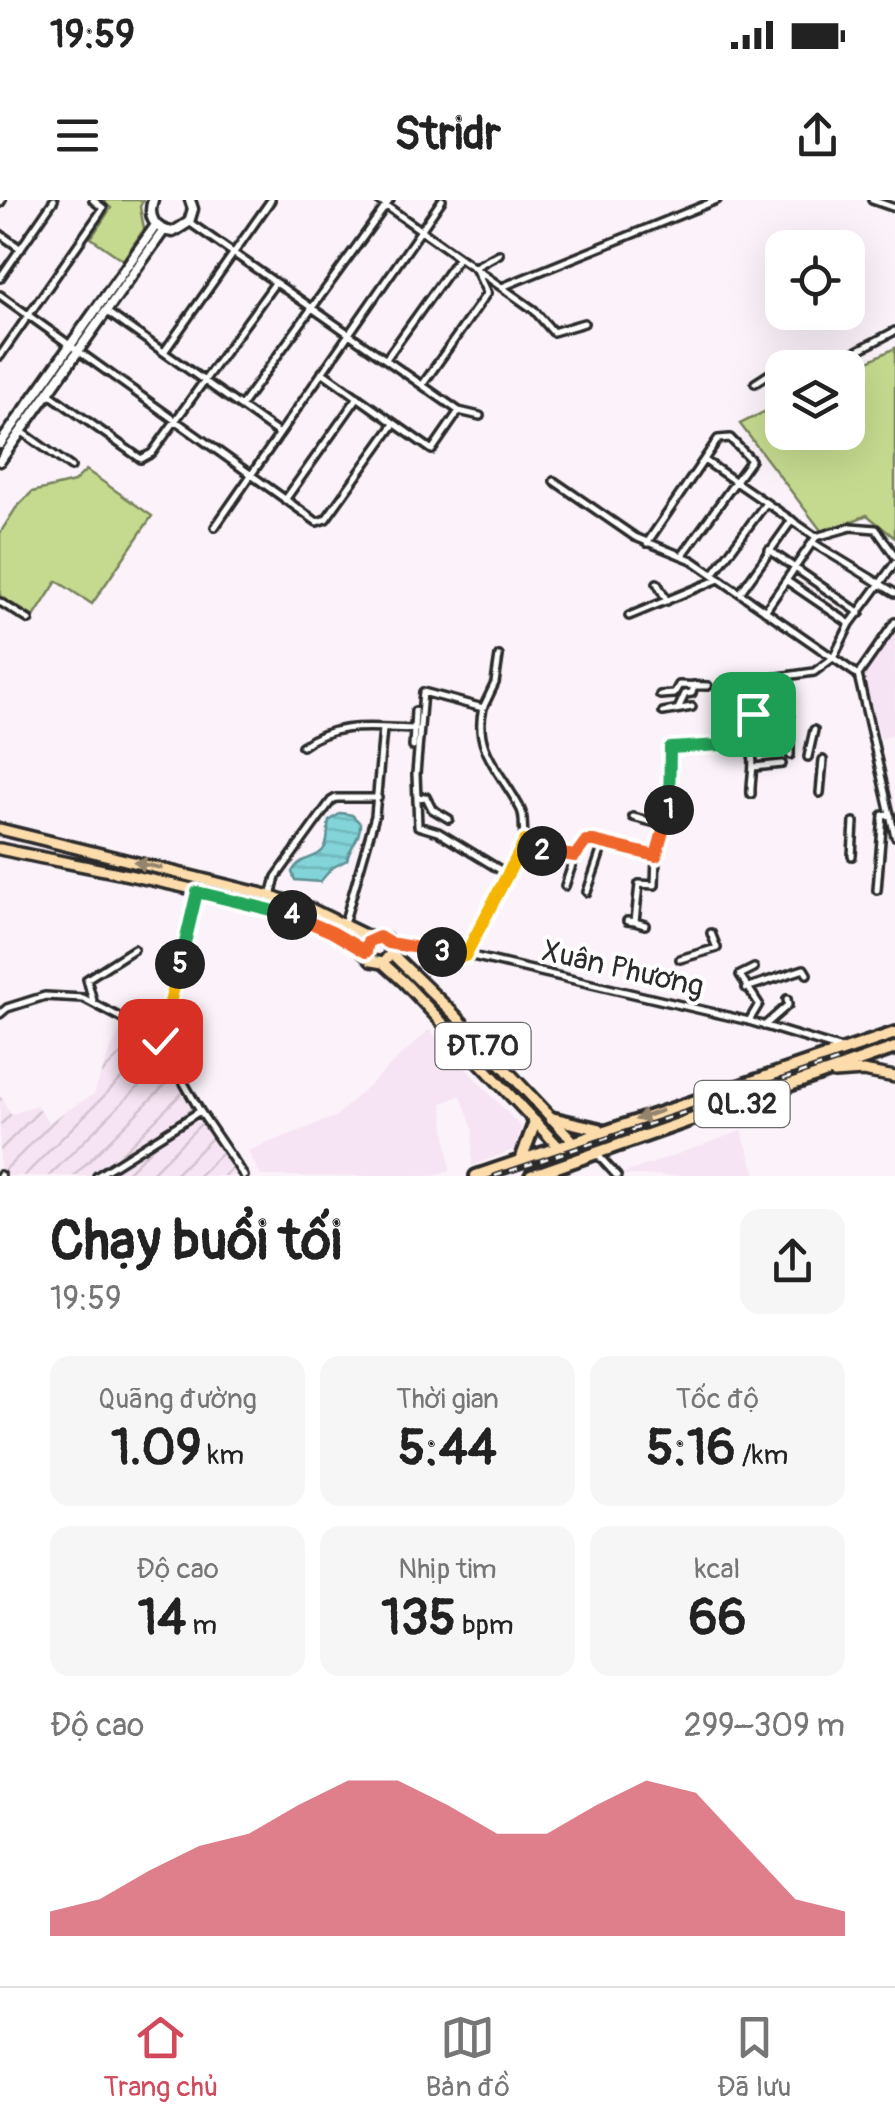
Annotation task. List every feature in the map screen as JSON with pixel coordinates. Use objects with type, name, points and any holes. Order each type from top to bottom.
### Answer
[{"type":"highway","name":"QL.32","points":[[476,1176],[895,1033]]},
{"type":"highway","name":"QL.32","points":[[531,1176],[895,1048]]},
{"type":"highway","points":[[551,1118],[606,1130]]},
{"type":"highway","points":[[521,1160],[536,1122]]},
{"type":"highway","name":"ĐT.70","points":[[572,1141],[592,1155]]},
{"type":"highway","name":"ĐT.70","points":[[558,1146],[572,1162]]},
{"type":"main road","points":[[153,200],[150,214],[160,228],[180,230],[190,222],[190,200]]},
{"type":"main road","points":[[0,460],[48,393],[74,348],[106,312],[160,228]]},
{"type":"main road","points":[[0,444],[160,228]]},
{"type":"main road","points":[[0,829],[271,896],[373,938],[384,938],[390,948],[383,962],[371,961],[366,952],[373,938]]},
{"type":"main road","points":[[0,848],[197,892],[309,922],[366,952]]},
{"type":"main road","name":"ĐT.70","points":[[390,948],[572,1141]]},
{"type":"main road","name":"ĐT.70","points":[[383,962],[558,1146]]},
{"type":"main road","points":[[894,1061],[895,1048]]},
{"type":"main road","points":[[826,1074],[848,1070],[895,1077]]},
{"type":"street","points":[[0,278],[54,200]]},
{"type":"street","points":[[0,356],[100,213],[102,208],[93,200]]},
{"type":"street","points":[[164,352],[271,200]]},
{"type":"street","points":[[378,200],[388,203],[534,310],[553,332],[584,323]]},
{"type":"street","points":[[215,527],[442,200]]},
{"type":"street","points":[[502,286],[717,200]]},
{"type":"street","points":[[872,200],[895,208]]},
{"type":"street","points":[[242,406],[388,203]]},
{"type":"street","points":[[190,222],[459,411],[480,416]]},
{"type":"street","points":[[0,234],[20,249]]},
{"type":"street","points":[[475,267],[499,254]]},
{"type":"street","points":[[386,358],[459,257]]},
{"type":"street","points":[[422,384],[486,294],[475,267]]},
{"type":"street","points":[[48,393],[141,459],[152,453],[276,282]]},
{"type":"street","points":[[0,295],[318,522],[326,519],[394,424]]},
{"type":"street","points":[[106,312],[278,433]]},
{"type":"street","points":[[859,350],[895,331]]},
{"type":"street","points":[[322,372],[432,450],[459,411]]},
{"type":"street","points":[[755,383],[765,377]]},
{"type":"street","points":[[286,500],[358,398]]},
{"type":"street","points":[[21,431],[71,467]]},
{"type":"street","points":[[647,543],[718,439],[730,438],[751,460],[682,556]]},
{"type":"street","points":[[704,460],[874,583],[881,582],[895,593]]},
{"type":"street","points":[[554,480],[647,543],[682,556],[717,577],[858,675],[895,836]]},
{"type":"street","points":[[629,616],[717,577],[766,503]]},
{"type":"street","points":[[740,592],[792,520]]},
{"type":"street","points":[[746,686],[753,714],[725,722],[720,693],[758,680],[814,672],[833,658],[850,624],[895,559],[876,529],[851,526],[814,540],[765,611]]},
{"type":"street","points":[[769,550],[860,613]]},
{"type":"street","points":[[787,580],[850,624]]},
{"type":"street","points":[[656,583],[667,601]]},
{"type":"street","points":[[0,602],[29,620]]},
{"type":"street","points":[[858,675],[895,622]]},
{"type":"street","points":[[465,956],[525,841],[524,814],[489,762],[478,726],[495,683],[499,656]]},
{"type":"street","points":[[660,694],[674,694],[680,684],[708,686]]},
{"type":"street","points":[[678,709],[694,685]]},
{"type":"street","points":[[483,708],[423,692],[418,826],[448,837],[508,874]]},
{"type":"street","points":[[663,712],[692,707]]},
{"type":"street","points":[[413,748],[415,711]]},
{"type":"street","points":[[790,718],[790,755]]},
{"type":"street","points":[[736,719],[738,744]]},
{"type":"street","points":[[344,924],[378,798],[382,728]]},
{"type":"street","points":[[302,746],[324,731],[415,729]]},
{"type":"street","points":[[808,758],[814,730]]},
{"type":"street","points":[[635,922],[639,884],[655,885],[656,856],[666,826],[670,748],[747,743],[754,767],[751,794]]},
{"type":"street","points":[[820,793],[823,760]]},
{"type":"street","points":[[754,767],[782,764]]},
{"type":"street","points":[[271,896],[276,877],[330,801],[378,798]]},
{"type":"street","points":[[417,798],[426,798],[432,809],[449,819]]},
{"type":"street","points":[[878,890],[883,816],[892,814]]},
{"type":"street","points":[[633,817],[666,826]]},
{"type":"street","points":[[852,856],[854,822]]},
{"type":"street","points":[[525,841],[544,852],[575,856]]},
{"type":"street","points":[[565,886],[575,856],[586,841],[656,856]]},
{"type":"street","points":[[587,892],[604,842]]},
{"type":"street","points":[[160,1041],[197,892]]},
{"type":"street","points":[[627,922],[645,925]]},
{"type":"street","points":[[680,960],[717,948],[711,932]]},
{"type":"street","name":"Xuân Phương","points":[[390,948],[465,956],[748,1021],[844,1049]]},
{"type":"street","points":[[93,1001],[87,979],[134,950]]},
{"type":"street","points":[[748,1021],[759,1004],[740,975],[754,968]]},
{"type":"street","points":[[746,988],[804,968],[807,974]]},
{"type":"street","points":[[0,1014],[45,996],[93,1001],[160,1041],[244,1176]]},
{"type":"street","points":[[764,1026],[788,1004],[787,999]]},
{"type":"street","points":[[97,1176],[200,1110]]},
{"type":"street","points":[[592,1155],[617,1176]]},
{"type":"shaded area","points":[[895,632],[895,734],[881,739],[864,682],[869,667]]},
{"type":"shaded area","points":[[125,1024],[164,1051],[189,1097],[242,1176],[0,1176],[0,1095],[11,1115],[36,1105],[49,1122],[94,1094],[110,1050]]},
{"type":"shaded area","points":[[429,1030],[521,1127],[515,1149],[472,1166],[473,1129],[461,1095],[442,1103],[450,1171],[434,1176],[261,1176],[248,1151],[335,1117]]},
{"type":"shaded area","points":[[741,1131],[757,1176],[620,1175]]},
{"type":"green space","points":[[102,200],[143,200],[140,207],[144,229],[123,260],[91,238],[111,208]]},
{"type":"green space","points":[[895,348],[895,538],[867,515],[823,533],[740,424],[765,412],[765,450],[865,450],[865,363]]},
{"type":"green space","points":[[86,470],[152,516],[92,604],[57,581],[34,617],[0,596],[0,533],[32,492],[74,482]]},
{"type":"water","points":[[341,813],[352,815],[360,823],[347,860],[332,868],[320,882],[295,880],[292,872],[300,862],[322,851],[329,821]]},
{"type":"railway","points":[[495,1176],[840,1060]]},
{"type":"route","points":[[160,1041],[197,892],[284,912],[332,932],[366,952],[368,942],[379,937],[389,943],[465,956],[525,841],[544,852],[575,856],[586,841],[594,841],[656,856],[670,806],[670,748],[738,744],[736,719],[753,714]]}]
